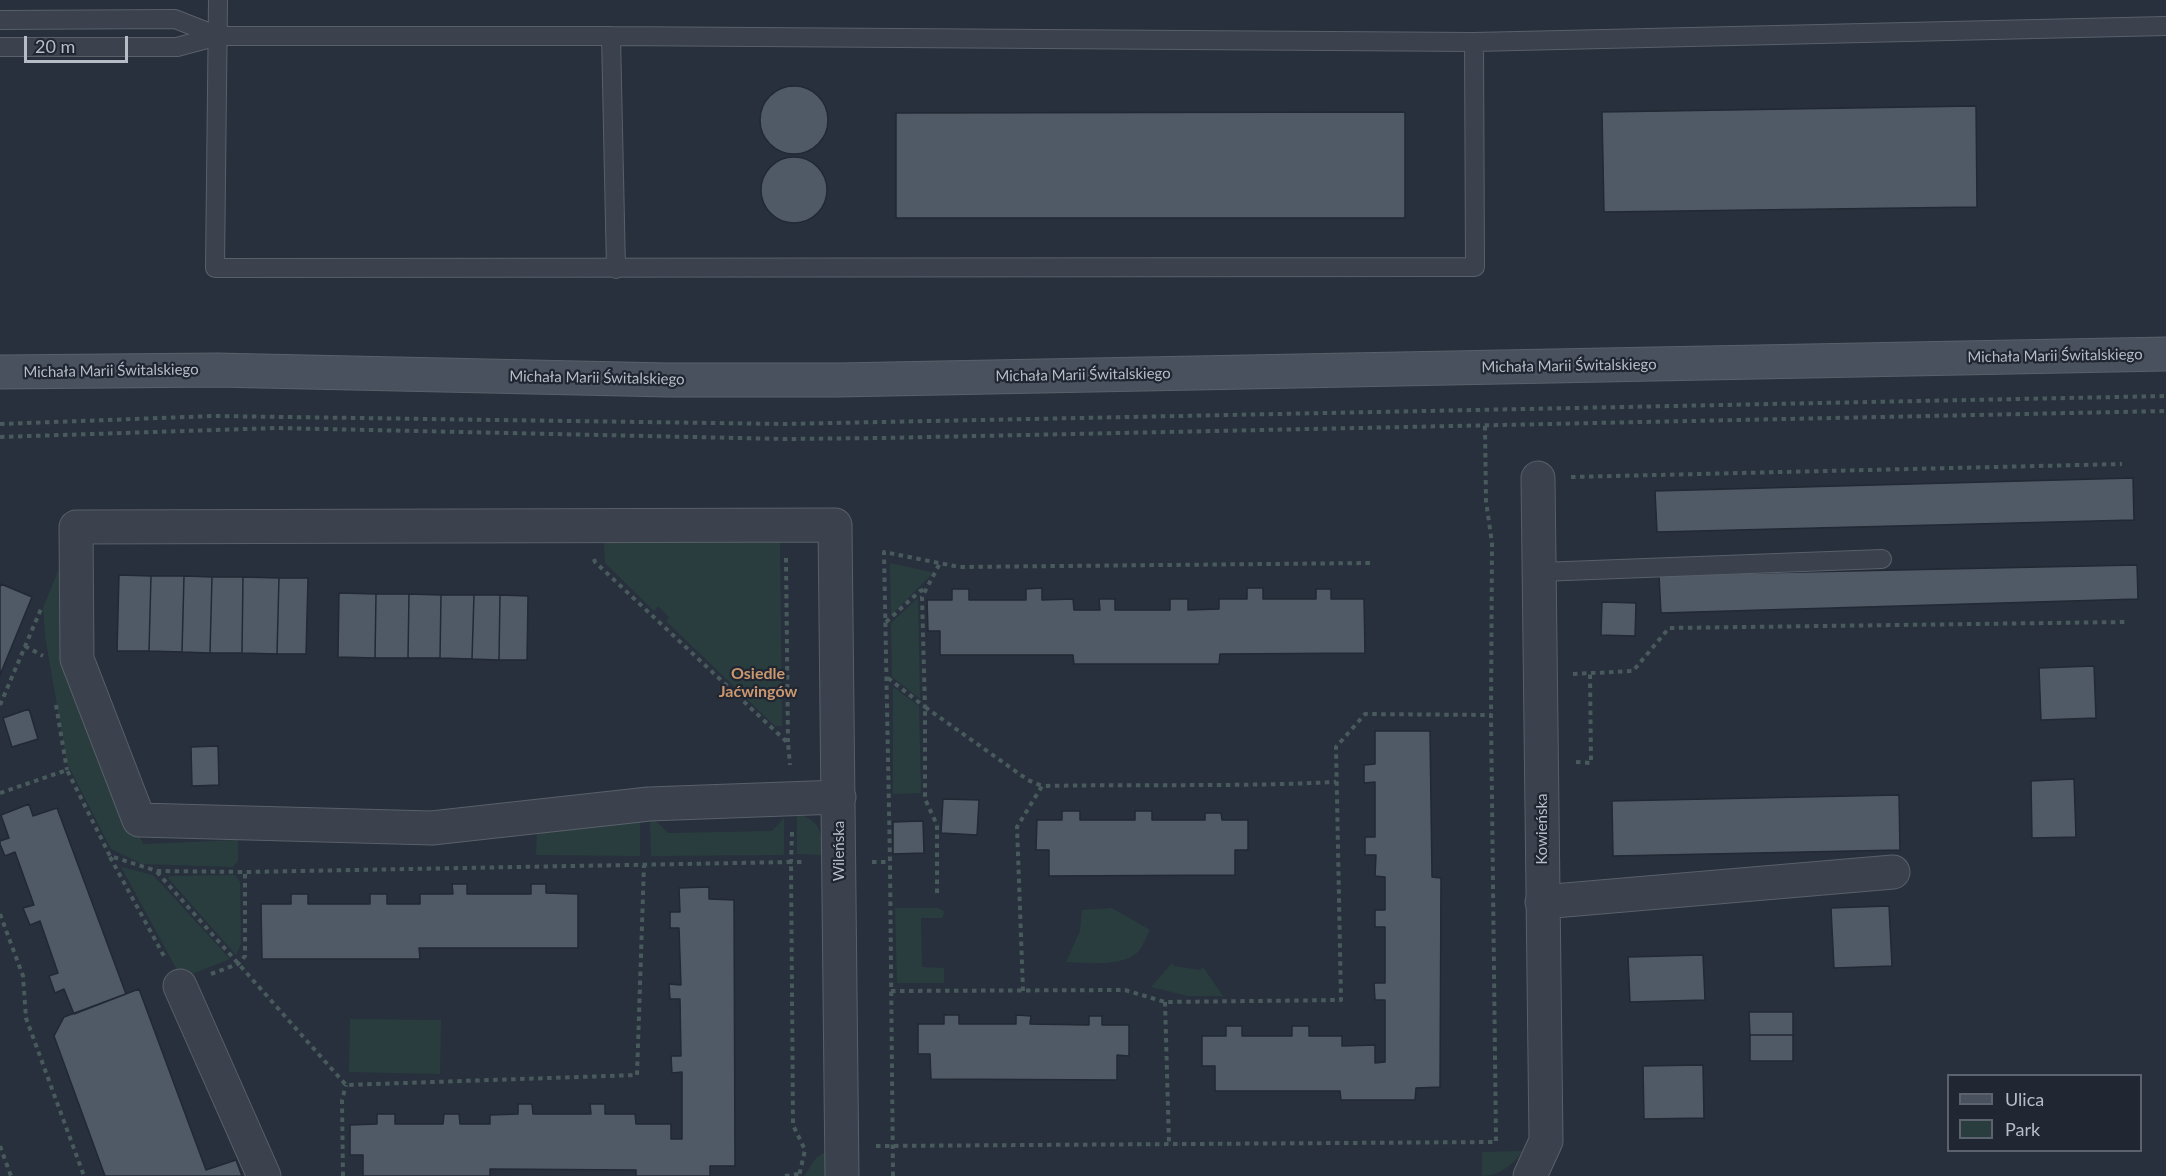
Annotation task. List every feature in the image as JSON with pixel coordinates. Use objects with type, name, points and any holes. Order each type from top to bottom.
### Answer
[{"type":"main road","name":"Michała Marii Świtalskiego","points":[[0,372],[216,370],[668,380],[838,380],[2166,354]]},
{"type":"street","name":"Kowieńska","points":[[1530,1176],[1546,1142],[1538,478]]},
{"type":"street","name":"Wileńska","points":[[785,526],[835,525],[842,1161]]},
{"type":"street","points":[[785,526],[76,526],[78,659],[138,820],[432,828],[649,804],[839,797]]},
{"type":"street","points":[[1542,902],[1893,872]]},
{"type":"street","points":[[180,986],[264,1176]]},
{"type":"lane","points":[[218,0],[216,268],[1475,267],[1474,42]]},
{"type":"lane","points":[[0,20],[175,19],[218,36]]},
{"type":"lane","points":[[0,47],[177,47],[218,36],[611,36],[1474,42],[2166,26]]},
{"type":"lane","points":[[611,36],[616,268]]},
{"type":"lane","points":[[1540,572],[1882,559]]},
{"type":"path","points":[[0,424],[214,416],[795,424],[2166,396]]},
{"type":"path","points":[[0,437],[277,428],[795,438],[2166,411]]},
{"type":"path","points":[[805,1150],[842,1161],[892,1146],[1496,1142],[1491,715],[1492,543],[1486,501],[1485,426]]},
{"type":"path","points":[[1538,478],[2122,464]]},
{"type":"path","points":[[592,526],[595,562],[788,743]]},
{"type":"path","points":[[784,1176],[799,1175],[805,1150],[793,1125],[791,862],[793,798],[788,743],[785,526]]},
{"type":"path","points":[[893,1176],[884,552],[959,567],[1371,563]]},
{"type":"path","points":[[937,893],[937,825],[925,799],[922,597],[940,563]]},
{"type":"path","points":[[885,622],[920,591],[927,589]]},
{"type":"path","points":[[0,705],[41,607]]},
{"type":"path","points":[[1542,676],[1634,671],[1669,628],[2126,622]]},
{"type":"path","points":[[25,646],[47,659]]},
{"type":"path","points":[[887,677],[925,707],[1028,780],[1042,786],[1117,784],[1264,786],[1336,782]]},
{"type":"path","points":[[55,703],[67,770]]},
{"type":"path","points":[[891,991],[1125,990],[1165,1002],[1341,1000],[1336,747],[1365,714],[1491,715]]},
{"type":"path","points":[[1023,991],[1017,827],[1042,786]]},
{"type":"path","points":[[110,856],[180,986],[238,963],[245,956],[245,872]]},
{"type":"path","points":[[574,866],[890,862]]},
{"type":"path","points":[[346,1085],[637,1075],[644,865]]},
{"type":"path","points":[[157,871],[346,1085]]},
{"type":"path","points":[[0,914],[23,976],[27,1018],[84,1176]]},
{"type":"path","points":[[1165,1002],[1169,1144]]},
{"type":"path","points":[[343,1176],[342,1100],[346,1085]]},
{"type":"path","points":[[0,1146],[11,1176]]},
{"type":"green space","points":[[604,541],[780,542],[782,726],[775,726],[666,621],[669,617],[658,606],[654,611],[605,563]]},
{"type":"green space","points":[[68,547],[76,625],[121,795],[143,844],[238,840],[238,861],[233,867],[142,864],[111,849],[67,763],[45,636],[43,608]]},
{"type":"green space","points":[[890,563],[931,572],[931,575],[891,615]]},
{"type":"green space","points":[[918,598],[920,699],[892,677],[891,623]]},
{"type":"green space","points":[[893,687],[919,706],[921,793],[893,794]]},
{"type":"green space","points":[[797,814],[816,824],[821,834],[823,855],[797,854]]},
{"type":"green space","points":[[784,818],[784,854],[782,855],[651,856],[650,819],[654,819],[668,833],[772,831]]},
{"type":"green space","points":[[640,819],[640,856],[536,855],[537,832],[568,830]]},
{"type":"green space","points":[[121,867],[153,875],[230,959],[181,977]]},
{"type":"green space","points":[[235,875],[240,882],[241,944],[236,955],[168,878],[170,876]]},
{"type":"green space","points":[[895,908],[938,908],[945,912],[942,918],[921,918],[922,967],[944,968],[944,983],[897,983]]},
{"type":"green space","points":[[1112,908],[1150,930],[1138,952],[1132,957],[1114,962],[1066,962],[1080,931],[1082,910]]},
{"type":"green space","points":[[1172,963],[1174,966],[1200,970],[1203,967],[1223,996],[1188,996],[1151,987]]},
{"type":"green space","points":[[350,1019],[441,1020],[440,1074],[349,1072]]},
{"type":"green space","points":[[827,1151],[825,1176],[804,1176],[816,1158]]},
{"type":"green space","points":[[1523,1151],[1505,1169],[1482,1176],[1482,1152]]},
{"type":"building","points":[[794,86],[807,89],[818,96],[825,107],[828,120],[825,133],[818,144],[807,151],[794,154],[781,151],[770,144],[763,133],[760,120],[763,107],[770,96],[781,89]]},
{"type":"building","points":[[1976,106],[1977,207],[1604,212],[1602,112]]},
{"type":"building","points":[[1405,112],[1405,218],[896,218],[896,113]]},
{"type":"building","points":[[794,157],[807,160],[817,167],[824,177],[827,190],[824,203],[817,213],[807,220],[794,223],[781,220],[771,213],[764,203],[761,190],[764,177],[771,167],[781,160]]},
{"type":"building","points":[[2133,478],[2134,520],[1657,532],[1655,491]]},
{"type":"building","points":[[2137,565],[2138,599],[1661,613],[1659,575]]},
{"type":"building","points":[[119,575],[151,576],[149,651],[117,651]]},
{"type":"building","points":[[151,576],[184,576],[182,652],[149,651]]},
{"type":"building","points":[[184,576],[212,577],[210,653],[182,652]]},
{"type":"building","points":[[212,577],[243,577],[242,653],[210,653]]},
{"type":"building","points":[[243,577],[279,578],[277,654],[242,653]]},
{"type":"building","points":[[279,578],[308,578],[306,654],[277,654]]},
{"type":"building","points":[[1,584],[32,597],[0,675],[0,587]]},
{"type":"building","points":[[1042,588],[1042,600],[1073,599],[1074,610],[1100,610],[1099,599],[1115,599],[1115,610],[1170,610],[1170,599],[1188,599],[1188,610],[1219,609],[1219,599],[1247,599],[1247,588],[1263,588],[1263,599],[1316,599],[1316,589],[1331,589],[1331,599],[1364,599],[1365,653],[1220,654],[1219,664],[1074,664],[1073,655],[940,655],[940,631],[928,631],[927,600],[952,600],[952,589],[969,589],[969,600],[1026,600],[1026,589]]},
{"type":"building","points":[[339,593],[376,594],[375,658],[338,657]]},
{"type":"building","points":[[376,594],[409,594],[408,658],[375,658]]},
{"type":"building","points":[[409,594],[441,595],[440,658],[408,658]]},
{"type":"building","points":[[441,595],[474,595],[472,659],[440,658]]},
{"type":"building","points":[[474,595],[500,595],[499,660],[472,659]]},
{"type":"building","points":[[500,595],[528,596],[527,660],[499,660]]},
{"type":"building","points":[[1602,602],[1636,603],[1635,636],[1601,635]]},
{"type":"building","points":[[2094,666],[2096,718],[2041,720],[2039,668]]},
{"type":"building","points":[[29,709],[38,739],[12,747],[3,718]]},
{"type":"building","points":[[1375,731],[1430,731],[1432,877],[1441,878],[1440,1087],[1416,1088],[1415,1100],[1341,1100],[1340,1091],[1215,1091],[1215,1066],[1202,1066],[1202,1036],[1226,1036],[1226,1026],[1242,1026],[1242,1036],[1292,1036],[1292,1026],[1309,1026],[1309,1036],[1342,1036],[1342,1046],[1375,1045],[1375,1063],[1385,1062],[1385,1000],[1375,1000],[1374,983],[1385,983],[1385,927],[1375,927],[1375,910],[1385,910],[1385,877],[1375,876],[1376,855],[1365,855],[1365,837],[1375,837],[1375,782],[1364,783],[1364,765],[1375,764]]},
{"type":"building","points":[[218,746],[219,785],[192,786],[191,747]]},
{"type":"building","points":[[2074,779],[2076,837],[2032,838],[2031,781]]},
{"type":"building","points":[[1899,795],[1900,850],[1613,856],[1612,801]]},
{"type":"building","points":[[943,799],[979,800],[977,835],[941,833]]},
{"type":"building","points":[[29,804],[33,816],[57,808],[126,994],[74,1014],[64,989],[55,993],[49,976],[58,973],[40,921],[30,925],[23,908],[34,905],[15,852],[5,856],[0,844],[0,841],[9,838],[1,815]]},
{"type":"building","points":[[1062,811],[1080,811],[1080,820],[1135,820],[1135,811],[1152,811],[1152,820],[1205,820],[1205,813],[1221,813],[1222,820],[1248,820],[1248,850],[1235,850],[1235,875],[1049,876],[1049,850],[1036,850],[1037,820],[1062,820]]},
{"type":"building","points":[[923,821],[924,853],[893,854],[893,822]]},
{"type":"building","points":[[452,884],[467,884],[467,894],[531,894],[531,884],[546,884],[546,893],[578,894],[578,948],[419,948],[420,959],[262,959],[261,904],[291,904],[291,894],[308,894],[308,904],[370,904],[370,894],[387,894],[387,904],[420,904],[420,894],[453,894]]},
{"type":"building","points":[[709,887],[709,899],[734,900],[735,1166],[710,1166],[710,1176],[636,1176],[636,1170],[490,1169],[490,1176],[363,1176],[363,1155],[350,1155],[350,1125],[377,1124],[377,1114],[395,1114],[395,1124],[443,1124],[444,1114],[459,1114],[460,1124],[490,1124],[490,1115],[518,1114],[518,1104],[532,1104],[533,1114],[591,1114],[590,1104],[605,1104],[605,1114],[635,1114],[636,1124],[671,1124],[671,1139],[682,1139],[682,1072],[672,1073],[671,1056],[681,1056],[680,999],[670,999],[669,984],[681,985],[679,928],[670,928],[670,912],[680,912],[679,888]]},
{"type":"building","points":[[1889,906],[1892,966],[1834,968],[1831,908]]},
{"type":"building","points":[[1703,955],[1705,1000],[1630,1002],[1628,957]]},
{"type":"building","points":[[139,989],[206,1170],[236,1160],[242,1176],[105,1176],[54,1036],[64,1017]]},
{"type":"building","points":[[1749,1012],[1793,1012],[1793,1035],[1750,1035]]},
{"type":"building","points":[[944,1015],[959,1015],[959,1024],[1016,1024],[1016,1015],[1031,1016],[1030,1024],[1089,1025],[1089,1016],[1102,1016],[1102,1025],[1129,1025],[1129,1056],[1117,1055],[1117,1080],[931,1079],[930,1054],[918,1054],[918,1024],[944,1024]]},
{"type":"building","points":[[1750,1035],[1793,1035],[1793,1061],[1750,1061]]},
{"type":"building","points":[[1703,1065],[1704,1118],[1644,1119],[1643,1066]]},
{"type":"district","name":"Osiedle Jaćwingów","points":[[758,683]]}]
